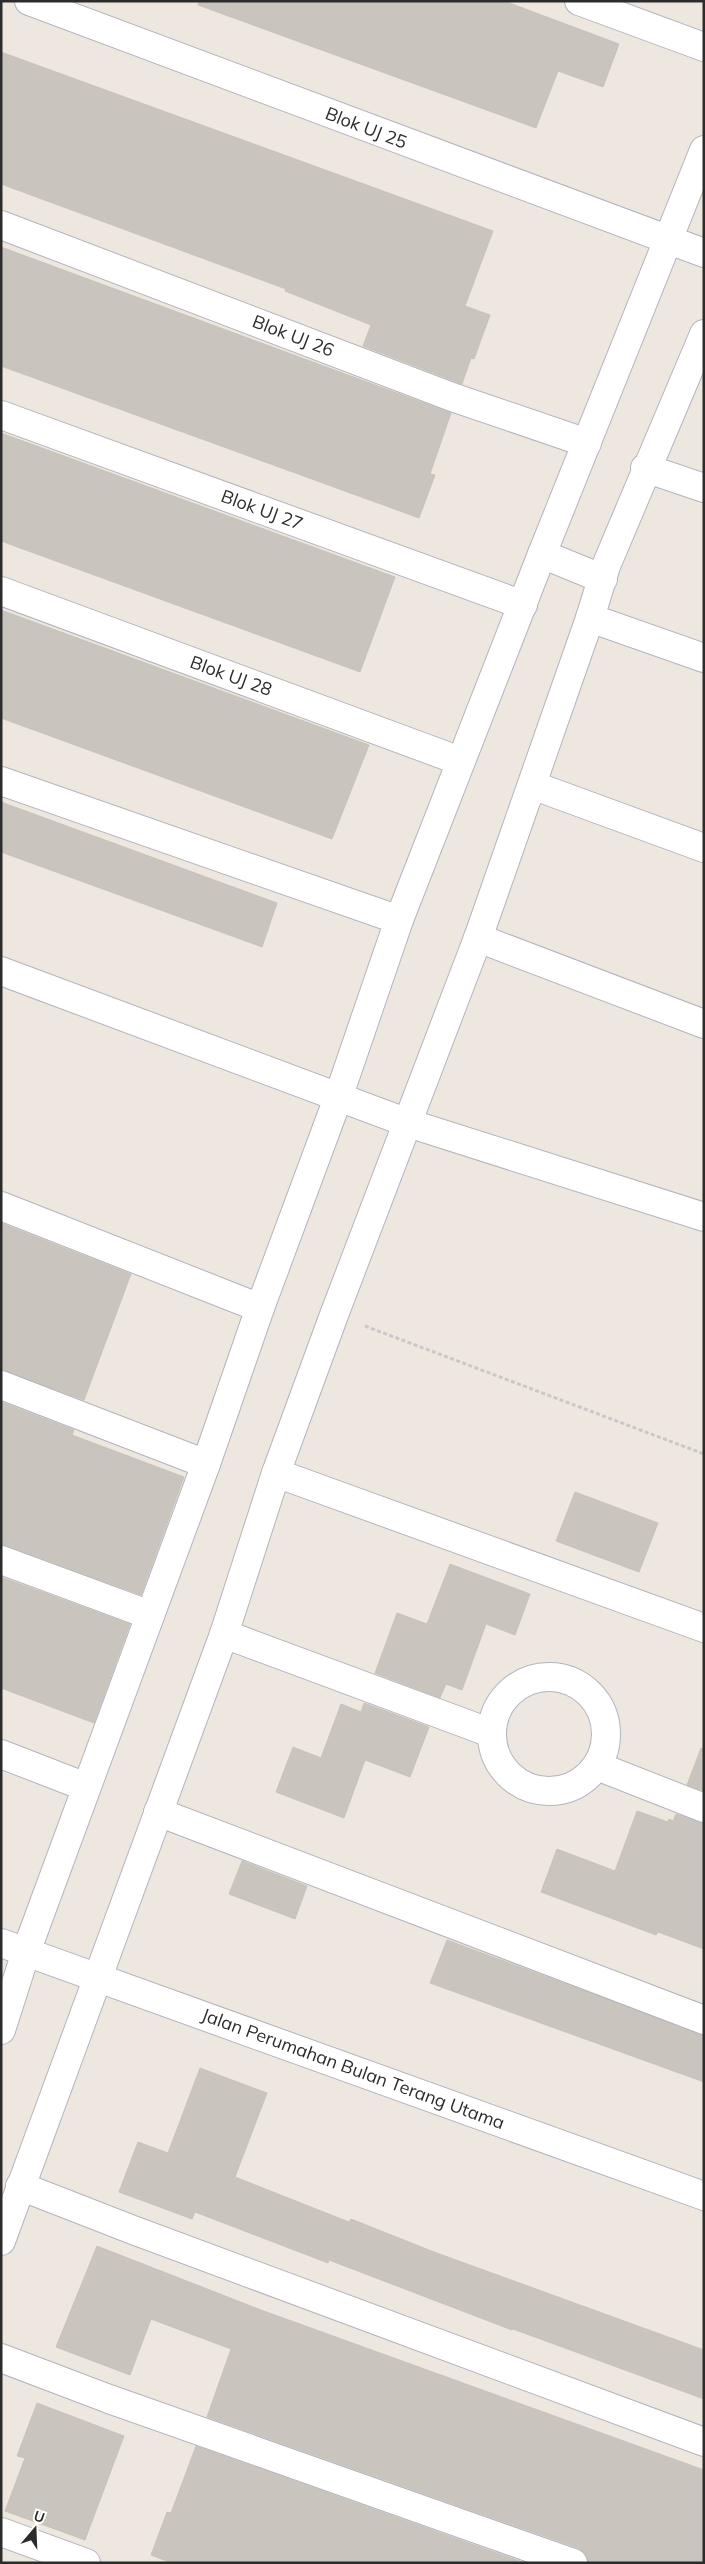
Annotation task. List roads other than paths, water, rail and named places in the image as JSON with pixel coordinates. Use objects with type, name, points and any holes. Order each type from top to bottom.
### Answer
[{"type":"street","name":"Blok UJ 25","points":[[29,1],[704,253]]},
{"type":"street","points":[[579,1],[704,47]]},
{"type":"street","points":[[1,2030],[14,1947],[86,1787],[206,1464],[260,1308],[338,1098],[399,920],[460,761],[704,150]]},
{"type":"street","name":"Blok UJ 26","points":[[1,225],[452,397],[588,443]]},
{"type":"street","points":[[1,2240],[224,1634],[276,1472],[478,938],[603,578],[646,468],[704,334]]},
{"type":"street","name":"Blok UJ 27","points":[[1,415],[523,605]]},
{"type":"street","points":[[646,468],[704,488]]},
{"type":"street","points":[[542,554],[603,578]]},
{"type":"street","name":"Blok UJ 28","points":[[1,591],[460,761]]},
{"type":"street","points":[[590,618],[704,658]]},
{"type":"street","points":[[1,781],[399,920]]},
{"type":"street","points":[[532,785],[704,848]]},
{"type":"street","points":[[478,938],[704,1024]]},
{"type":"street","points":[[1,970],[408,1123],[704,1217]]},
{"type":"street","points":[[1,1206],[260,1308]]},
{"type":"street","points":[[1,1385],[206,1464]]},
{"type":"street","points":[[276,1472],[704,1628]]},
{"type":"street","points":[[1,1560],[150,1615]]},
{"type":"street","points":[[224,1634],[491,1733]]},
{"type":"street","points":[[551,1677],[580,1685],[601,1708],[606,1738],[597,1766],[575,1786],[546,1792],[518,1783],[498,1762],[491,1733],[499,1704],[521,1683],[551,1677]]},
{"type":"street","points":[[1,1754],[86,1787]]},
{"type":"street","points":[[597,1766],[704,1808]]},
{"type":"street","points":[[158,1812],[704,2020]]},
{"type":"street","name":"Jalan Perumahan Bulan Terang Utama","points":[[14,1947],[704,2196]]},
{"type":"street","points":[[20,2186],[133,2230],[704,2442]]},
{"type":"street","points":[[1,2358],[109,2399],[573,2563]]},
{"type":"street","points":[[1,2532],[86,2563]]}]
